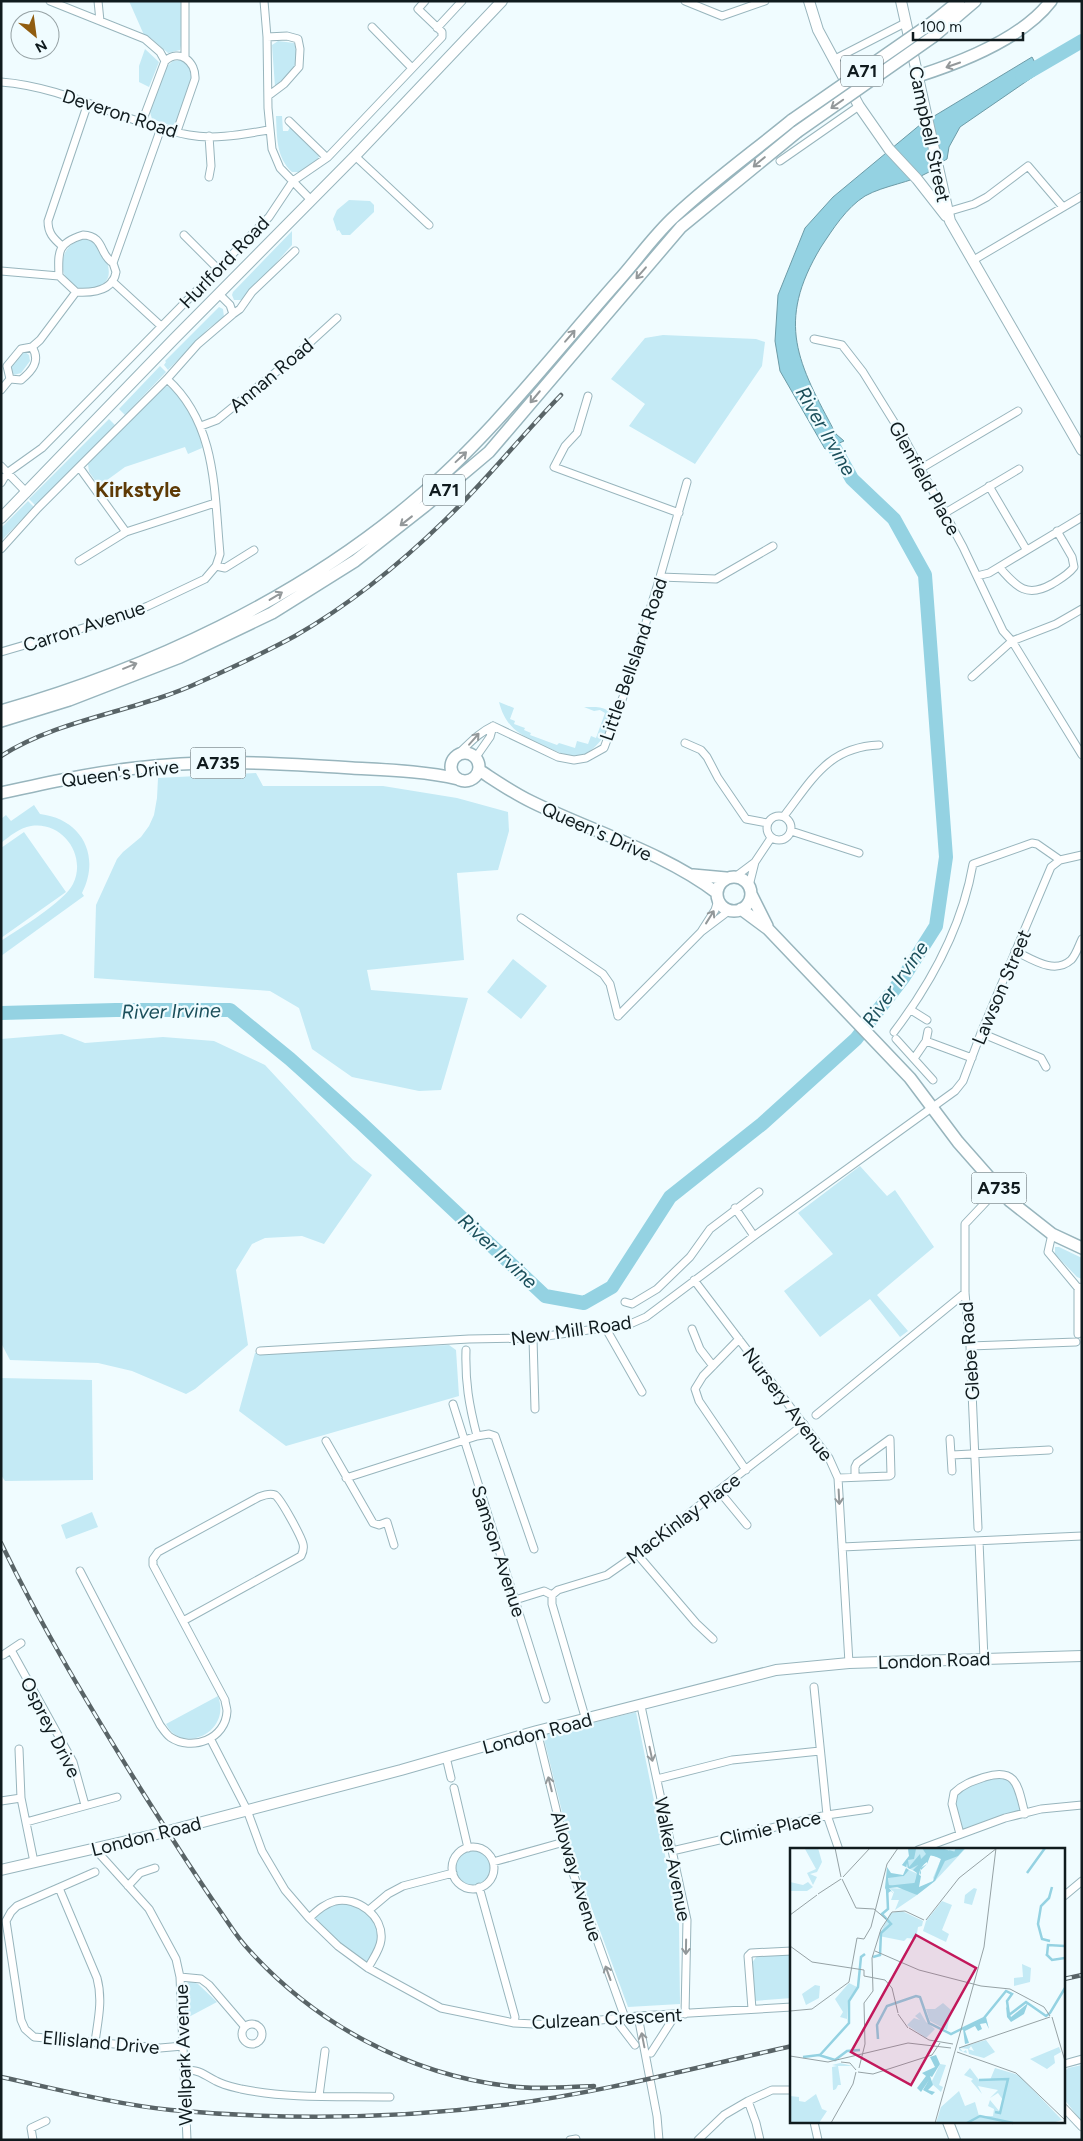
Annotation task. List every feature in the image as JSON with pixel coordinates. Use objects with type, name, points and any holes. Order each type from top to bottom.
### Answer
[{"type":"main road","name":"Hurlford Road","points":[[1,518],[356,156],[502,1]]},
{"type":"main road","points":[[809,1],[818,30],[859,106],[888,149],[948,216]]},
{"type":"main road","name":"Campbell Street","points":[[901,1],[948,216],[972,261],[1081,445]]},
{"type":"main road","name":"A71","points":[[1,711],[58,695],[178,646],[268,602],[350,551],[417,499],[476,442],[674,217],[792,120],[933,22],[959,1]]},
{"type":"main road","name":"A71","points":[[1,721],[69,700],[180,657],[272,613],[355,561],[489,452],[681,227],[797,132],[934,36],[975,1]]},
{"type":"main road","points":[[918,76],[966,60],[986,50],[1022,28],[1051,1]]},
{"type":"main road","points":[[929,194],[942,193]]},
{"type":"main road","points":[[458,779],[451,768],[455,757],[469,753],[476,757],[479,770],[475,778],[471,780]]},
{"type":"main road","name":"Queen's Drive","points":[[419,774],[447,765],[455,757]]},
{"type":"main road","name":"Queen's Drive","points":[[1,793],[136,768],[217,763],[292,763],[458,779]]},
{"type":"main road","name":"Queen's Drive","points":[[479,770],[532,802],[689,875],[717,896]]},
{"type":"main road","name":"A735","points":[[458,779],[471,780]]},
{"type":"main road","name":"Queen's Drive","points":[[471,780],[505,786]]},
{"type":"main road","name":"Queen's Drive","points":[[689,875],[731,878]]},
{"type":"main road","points":[[717,896],[719,884],[731,878]]},
{"type":"main road","name":"A735","points":[[731,878],[740,878],[750,890],[768,929]]},
{"type":"main road","points":[[736,910],[748,903],[750,890]]},
{"type":"main road","name":"A735","points":[[717,896],[723,907],[736,910],[768,929],[910,1078],[958,1142],[1010,1201],[1052,1234],[1082,1248]]},
{"type":"main road","name":"London Road","points":[[1,1870],[95,1849],[247,1810],[537,1731],[776,1670],[849,1663],[1082,1656]]},
{"type":"main road","points":[[949,2124],[956,2140]]},
{"type":"street","points":[[50,1],[145,39],[160,52],[165,61]]},
{"type":"street","points":[[98,1],[100,21]]},
{"type":"street","points":[[185,1],[186,57]]},
{"type":"street","points":[[264,1],[267,37],[269,130],[272,149],[280,168],[311,200]]},
{"type":"street","points":[[425,1],[418,10],[437,28],[462,1]]},
{"type":"street","points":[[685,1],[722,16],[765,1]]},
{"type":"street","points":[[833,60],[905,23]]},
{"type":"street","points":[[372,27],[412,68]]},
{"type":"street","name":"Hurlford Road","points":[[1,483],[7,473],[42,448],[269,217],[293,181],[326,157],[442,38],[442,32],[437,28]]},
{"type":"street","points":[[267,37],[287,36],[298,39],[300,49],[299,67],[284,84],[268,96]]},
{"type":"street","points":[[142,122],[165,61],[174,56],[186,57],[191,62],[195,72],[195,79],[177,131]]},
{"type":"street","name":"Deveron Road","points":[[1,82],[26,84],[46,89],[142,122],[190,135],[243,135],[269,130]]},
{"type":"street","points":[[62,246],[52,238],[48,229],[48,221],[88,103]]},
{"type":"street","points":[[780,161],[859,106]]},
{"type":"street","points":[[290,121],[326,157]]},
{"type":"street","points":[[1,271],[59,276],[76,292],[96,292],[107,287],[116,272],[113,263],[161,128]]},
{"type":"street","points":[[209,136],[211,166],[209,177]]},
{"type":"street","points":[[356,156],[429,225]]},
{"type":"street","points":[[948,216],[988,197],[1028,166],[1063,207]]},
{"type":"street","points":[[972,261],[1082,196]]},
{"type":"street","points":[[184,235],[217,268]]},
{"type":"street","points":[[59,276],[58,258],[62,246],[78,237],[91,236],[99,242],[108,261],[113,263]]},
{"type":"street","points":[[1,549],[198,344],[240,309],[252,292],[295,251]]},
{"type":"street","points":[[112,281],[161,326]]},
{"type":"street","points":[[10,379],[7,366],[10,360],[21,349],[32,347],[40,340],[76,292]]},
{"type":"street","name":"Hurlford Road","points":[[219,294],[230,305],[233,314]]},
{"type":"street","name":"Annan Road","points":[[202,426],[217,420],[292,359],[337,318]]},
{"type":"street","name":"Glenfield Place","points":[[814,339],[842,345],[863,372],[904,438],[945,513],[1003,631],[1012,641],[1079,746],[1082,755]]},
{"type":"street","points":[[10,379],[21,380],[34,366],[37,355],[32,347]]},
{"type":"street","points":[[1,390],[10,379]]},
{"type":"street","points":[[166,379],[180,391],[202,426],[210,453],[220,554],[216,566]]},
{"type":"street","points":[[588,396],[577,433],[565,446],[554,468],[679,513]]},
{"type":"street","points":[[920,469],[1018,411]]},
{"type":"street","points":[[1,466],[26,493]]},
{"type":"street","points":[[79,467],[126,532]]},
{"type":"street","points":[[945,513],[1019,469]]},
{"type":"street","name":"Little Bellsland Road","points":[[492,726],[558,757],[574,760],[586,758],[604,748],[621,703],[660,578],[687,482]]},
{"type":"street","points":[[989,486],[1026,550]]},
{"type":"street","points":[[79,561],[126,532],[215,503]]},
{"type":"street","points":[[977,576],[989,573],[1082,517]]},
{"type":"street","points":[[999,566],[1015,584],[1029,591],[1040,591],[1068,574],[1074,566],[1072,557],[1057,531]]},
{"type":"street","points":[[660,578],[716,579],[773,546]]},
{"type":"street","name":"Carron Avenue","points":[[1,652],[122,617],[206,579],[216,566],[225,568],[254,550]]},
{"type":"street","points":[[972,677],[1012,641],[1056,624],[1082,609]]},
{"type":"street","points":[[476,757],[490,738],[492,726]]},
{"type":"street","points":[[455,757],[475,740],[480,732],[492,726]]},
{"type":"street","points":[[685,743],[701,750],[707,757],[718,778],[746,819],[767,823]]},
{"type":"street","points":[[771,838],[767,831],[767,823],[772,817],[784,816],[817,773],[828,763],[844,752],[865,746],[879,745]]},
{"type":"street","points":[[771,838],[783,839],[791,830],[790,822],[784,816]]},
{"type":"street","points":[[791,830],[859,853]]},
{"type":"street","points":[[731,878],[755,862],[771,838]]},
{"type":"street","points":[[933,1080],[895,1036],[923,993],[950,942],[968,888],[972,864],[1032,843],[1037,844],[1060,860],[1082,855]]},
{"type":"street","name":"Lawson Street","points":[[933,1108],[955,1092],[963,1081],[981,1033],[1051,867],[1060,860]]},
{"type":"street","points":[[750,890],[755,862]]},
{"type":"street","points":[[521,918],[603,974],[610,984],[618,1016],[701,932],[715,910],[717,896]]},
{"type":"street","points":[[701,932],[736,910]]},
{"type":"street","points":[[1016,951],[1045,965],[1059,966],[1072,959],[1082,938]]},
{"type":"street","points":[[911,1010],[927,1020]]},
{"type":"street","points":[[915,1057],[926,1041],[928,1031]]},
{"type":"street","points":[[981,1033],[1042,1058],[1046,1067]]},
{"type":"street","points":[[926,1041],[972,1058]]},
{"type":"street","name":"New Mill Road","points":[[260,1351],[533,1338],[630,1324],[646,1318],[754,1236],[933,1108]]},
{"type":"street","name":"Glebe Road","points":[[978,1528],[970,1346],[965,1293],[965,1224],[999,1188]]},
{"type":"street","points":[[625,1302],[632,1304],[657,1289],[690,1257],[710,1230],[735,1208],[759,1192]]},
{"type":"street","points":[[735,1208],[754,1236]]},
{"type":"street","points":[[970,1346],[1077,1338],[1080,1288],[1048,1252],[1052,1234]]},
{"type":"street","name":"Nursery Avenue","points":[[694,1280],[829,1458],[838,1478],[849,1663]]},
{"type":"street","points":[[816,1415],[965,1293]]},
{"type":"street","points":[[605,1327],[642,1392]]},
{"type":"street","points":[[692,1329],[700,1348],[713,1366]]},
{"type":"street","points":[[533,1338],[535,1409]]},
{"type":"street","points":[[740,1339],[703,1376],[696,1389],[699,1401],[746,1470]]},
{"type":"street","points":[[466,1350],[465,1376],[467,1396],[477,1436]]},
{"type":"street","name":"Samson Avenue","points":[[453,1404],[546,1699]]},
{"type":"street","name":"MacKinlay Place","points":[[552,1595],[558,1590],[607,1575],[637,1554],[804,1424]]},
{"type":"street","points":[[346,1478],[477,1436],[489,1434],[495,1436],[534,1549]]},
{"type":"street","points":[[838,1478],[892,1475],[890,1439],[857,1463],[855,1477]]},
{"type":"street","points":[[950,1439],[952,1470]]},
{"type":"street","points":[[326,1441],[373,1523],[379,1525],[387,1522],[394,1545]]},
{"type":"street","points":[[952,1455],[1049,1450]]},
{"type":"street","points":[[719,1491],[747,1526]]},
{"type":"street","points":[[80,1571],[160,1725],[170,1737],[182,1742],[191,1744],[211,1740],[218,1733],[227,1712],[224,1700],[153,1565],[153,1560],[158,1552],[259,1497],[268,1494],[274,1495],[282,1503],[303,1544],[301,1556],[183,1621]]},
{"type":"street","points":[[842,1548],[1082,1536]]},
{"type":"street","points":[[979,1541],[984,1659]]},
{"type":"street","points":[[637,1554],[713,1639]]},
{"type":"street","points":[[514,1600],[544,1591],[552,1595]]},
{"type":"street","name":"Samson Avenue","points":[[552,1595],[552,1604],[586,1720]]},
{"type":"street","points":[[2,1655],[21,1643]]},
{"type":"street","name":"Osprey Drive","points":[[11,1650],[73,1762],[85,1805]]},
{"type":"street","points":[[814,1687],[827,1815],[838,1848]]},
{"type":"street","name":"Walker Avenue","points":[[641,1706],[687,1920],[685,2014]]},
{"type":"street","name":"Alloway Avenue","points":[[537,1731],[568,1862],[624,2018]]},
{"type":"street","name":"Culzean Crescent","points":[[211,1740],[247,1810],[262,1851],[285,1890],[309,1918],[338,1946],[368,1968],[441,2008],[514,2023],[554,2026],[638,2016],[790,2007]]},
{"type":"street","points":[[19,1749],[20,1798],[34,1862]]},
{"type":"street","points":[[657,1779],[732,1760],[820,1751]]},
{"type":"street","points":[[446,1757],[451,1778]]},
{"type":"street","points":[[960,1834],[952,1804],[954,1793],[963,1784],[994,1774],[1006,1774],[1012,1778],[1018,1786],[1025,1814]]},
{"type":"street","points":[[454,1788],[468,1848]]},
{"type":"street","points":[[26,1822],[117,1797]]},
{"type":"street","points":[[1,1801],[20,1798]]},
{"type":"street","points":[[923,1848],[960,1834],[1025,1814],[1082,1805]]},
{"type":"street","name":"Climie Place","points":[[672,1851],[827,1815],[869,1809]]},
{"type":"street","points":[[493,1862],[564,1842]]},
{"type":"street","points":[[468,1848],[480,1848],[490,1856],[493,1862],[493,1875],[485,1885],[466,1887],[456,1879],[453,1873],[454,1860],[457,1855],[468,1848]]},
{"type":"street","name":"Wellpark Avenue","points":[[95,1849],[149,1909],[176,1959],[180,1977],[187,2140]]},
{"type":"street","points":[[128,1886],[140,1873],[155,1868]]},
{"type":"street","name":"Ellisland Drive","points":[[96,1872],[17,1906],[6,1921],[21,2020],[25,2030],[34,2037],[160,2048],[183,2046]]},
{"type":"street","points":[[369,1910],[388,1894],[403,1886],[453,1873]]},
{"type":"street","points":[[1066,1894],[1082,1881]]},
{"type":"street","points":[[479,1887],[515,2017],[514,2023]]},
{"type":"street","points":[[59,1888],[97,1978],[100,1990],[101,2004],[95,2042]]},
{"type":"street","points":[[309,1918],[325,1905],[334,1901],[355,1902],[369,1910],[378,1923],[381,1940],[368,1968]]},
{"type":"street","points":[[752,2010],[748,1956],[751,1953],[790,1951]]},
{"type":"street","points":[[180,1977],[201,1979],[209,1985],[245,2027]]},
{"type":"street","points":[[651,2053],[676,2014]]},
{"type":"street","points":[[638,2016],[654,2098],[659,2140]]},
{"type":"street","points":[[616,2019],[635,2045]]},
{"type":"street","points":[[319,2096],[325,2051]]},
{"type":"street","points":[[1066,2064],[1082,2060]]},
{"type":"street","points":[[184,2070],[201,2071],[217,2082],[241,2089],[297,2096],[390,2097]]},
{"type":"street","points":[[698,2140],[724,2115],[748,2101],[772,2090],[790,2090]]},
{"type":"street","points":[[748,2101],[760,2140]]},
{"type":"street","points":[[1066,2110],[1082,2127]]},
{"type":"street","points":[[33,2140],[31,2128],[46,2121]]},
{"type":"street","points":[[814,2124],[818,2140]]},
{"type":"shaded area","points":[[129,1],[181,1],[183,36],[180,50],[168,53],[152,39],[144,35]]},
{"type":"shaded area","points":[[278,41],[294,43],[296,62],[286,79],[275,87],[272,45]]},
{"type":"shaded area","points":[[145,49],[159,62],[149,87],[139,82],[139,66]]},
{"type":"shaded area","points":[[181,60],[189,66],[192,76],[177,121],[172,126],[152,119],[150,112],[165,68],[173,61]]},
{"type":"shaded area","points":[[276,116],[282,116],[283,131],[288,131],[290,127],[293,129],[319,156],[318,159],[300,172],[292,172],[280,153]]},
{"type":"shaded area","points":[[349,200],[370,201],[374,205],[374,212],[350,235],[342,235],[339,230],[337,231],[333,219],[337,210]]},
{"type":"shaded area","points":[[292,231],[292,245],[243,300],[234,300],[233,292]]},
{"type":"shaded area","points":[[89,239],[94,242],[106,259],[109,273],[108,278],[96,288],[78,288],[70,283],[64,275],[62,265],[64,255],[69,247],[77,241]]},
{"type":"shaded area","points":[[219,307],[223,309],[224,317],[209,328],[168,370],[164,365],[165,361]]},
{"type":"shaded area","points":[[663,335],[756,339],[765,342],[762,366],[695,464],[629,426],[645,404],[611,379],[645,338]]},
{"type":"shaded area","points":[[25,352],[29,355],[30,361],[21,373],[14,375],[10,368],[20,354]]},
{"type":"shaded area","points":[[160,366],[166,372],[125,415],[119,409]]},
{"type":"shaded area","points":[[167,386],[180,397],[191,413],[202,448],[188,454],[185,447],[125,467],[99,486],[89,472],[88,464],[162,388]]},
{"type":"shaded area","points":[[109,419],[115,425],[36,506],[29,499]]},
{"type":"shaded area","points":[[28,501],[34,507],[1,541],[1,528]]},
{"type":"shaded area","points":[[499,702],[514,708],[510,719],[515,721],[514,724],[525,728],[524,730],[531,733],[530,735],[557,745],[559,743],[575,748],[577,741],[588,744],[591,736],[596,738],[605,713],[600,710],[594,711],[584,707],[596,707],[607,710],[611,721],[605,735],[588,753],[576,756],[570,755],[531,740],[518,732],[508,723]]},
{"type":"shaded area","points":[[256,773],[263,786],[383,786],[457,798],[508,812],[509,831],[498,870],[457,873],[464,960],[367,970],[371,990],[468,998],[441,1090],[419,1091],[352,1077],[312,1049],[299,1008],[270,991],[94,978],[96,905],[117,859],[141,837],[149,826],[154,815],[158,778]]},
{"type":"shaded area","points":[[34,805],[40,814],[55,817],[67,823],[77,831],[84,841],[88,853],[89,866],[82,893],[84,896],[1,956],[1,941],[60,899],[73,884],[77,873],[77,862],[74,852],[62,835],[53,829],[43,826],[27,827],[1,843],[1,819],[6,815],[11,821]]},
{"type":"shaded area","points":[[24,832],[66,892],[1,938],[1,848]]},
{"type":"shaded area","points":[[513,959],[547,986],[521,1019],[487,992]]},
{"type":"shaded area","points":[[62,1034],[85,1043],[163,1037],[214,1041],[265,1065],[353,1160],[372,1175],[324,1244],[302,1236],[265,1238],[252,1244],[236,1270],[248,1345],[195,1389],[186,1394],[132,1371],[98,1363],[10,1360],[1,1343],[1,1039]]},
{"type":"shaded area","points":[[860,1166],[887,1196],[895,1190],[934,1247],[877,1295],[908,1331],[900,1337],[870,1299],[820,1337],[784,1291],[833,1254],[798,1213]]},
{"type":"shaded area","points":[[1055,1247],[1059,1247],[1082,1258],[1082,1279],[1077,1277],[1055,1254]]},
{"type":"shaded area","points":[[449,1345],[456,1350],[459,1396],[286,1446],[239,1411],[255,1353]]},
{"type":"shaded area","points":[[1,1378],[92,1380],[93,1480],[5,1481],[1,1475]]},
{"type":"shaded area","points":[[92,1512],[98,1527],[66,1539],[61,1525]]},
{"type":"shaded area","points":[[218,1696],[220,1709],[218,1720],[212,1729],[203,1736],[193,1739],[182,1738],[173,1733],[166,1724]]},
{"type":"shaded area","points":[[636,1712],[679,1924],[680,2004],[628,2007],[574,1860],[543,1735]]},
{"type":"shaded area","points":[[994,1774],[1012,1778],[1025,1814],[960,1834],[954,1793]]},
{"type":"shaded area","points":[[473,1849],[485,1855],[491,1867],[485,1879],[473,1885],[461,1879],[455,1867],[461,1855]]},
{"type":"shaded area","points":[[355,1902],[375,1918],[381,1940],[368,1968],[309,1918],[325,1905]]},
{"type":"shaded area","points":[[790,1953],[790,1998],[754,2001],[751,1964],[757,1956]]},
{"type":"shaded area","points":[[190,1981],[198,1984],[217,2002],[185,2019],[184,1985]]},
{"type":"shaded area","points":[[1082,2065],[1082,2122],[1066,2102],[1066,2070]]},
{"type":"water","points":[[1032,57],[1040,72],[960,127],[949,147],[947,159],[922,176],[865,196],[846,213],[821,247],[807,274],[799,298],[796,321],[797,342],[802,364],[811,386],[836,434],[844,441],[825,449],[780,371],[775,341],[778,295],[805,228],[833,197],[921,124]]},
{"type":"waterway","name":"River Irvine","points":[[1022,76],[1082,41]]},
{"type":"waterway","name":"River Irvine","points":[[1,1013],[230,1010],[290,1059],[360,1122],[545,1296],[584,1303],[612,1287],[670,1197],[762,1124],[856,1039],[903,978],[936,926],[946,857],[925,575],[894,519],[852,479],[824,429]]},
{"type":"railway","points":[[1,756],[24,743],[48,733],[150,701],[200,682],[236,666],[315,624],[373,583],[428,536],[475,490],[561,395]]},
{"type":"railway","points":[[1,1543],[50,1637],[140,1788],[188,1864],[237,1935],[275,1977],[304,2001],[366,2041],[400,2057],[435,2070],[471,2080],[508,2086],[529,2088],[594,2086]]},
{"type":"railway","points":[[1066,1979],[1082,1975]]},
{"type":"railway","points":[[1,2077],[107,2100],[171,2110],[296,2117],[379,2115],[463,2110],[577,2094],[790,2046]]},
{"type":"district","name":"Kirkstyle","points":[[138,490]]}]
